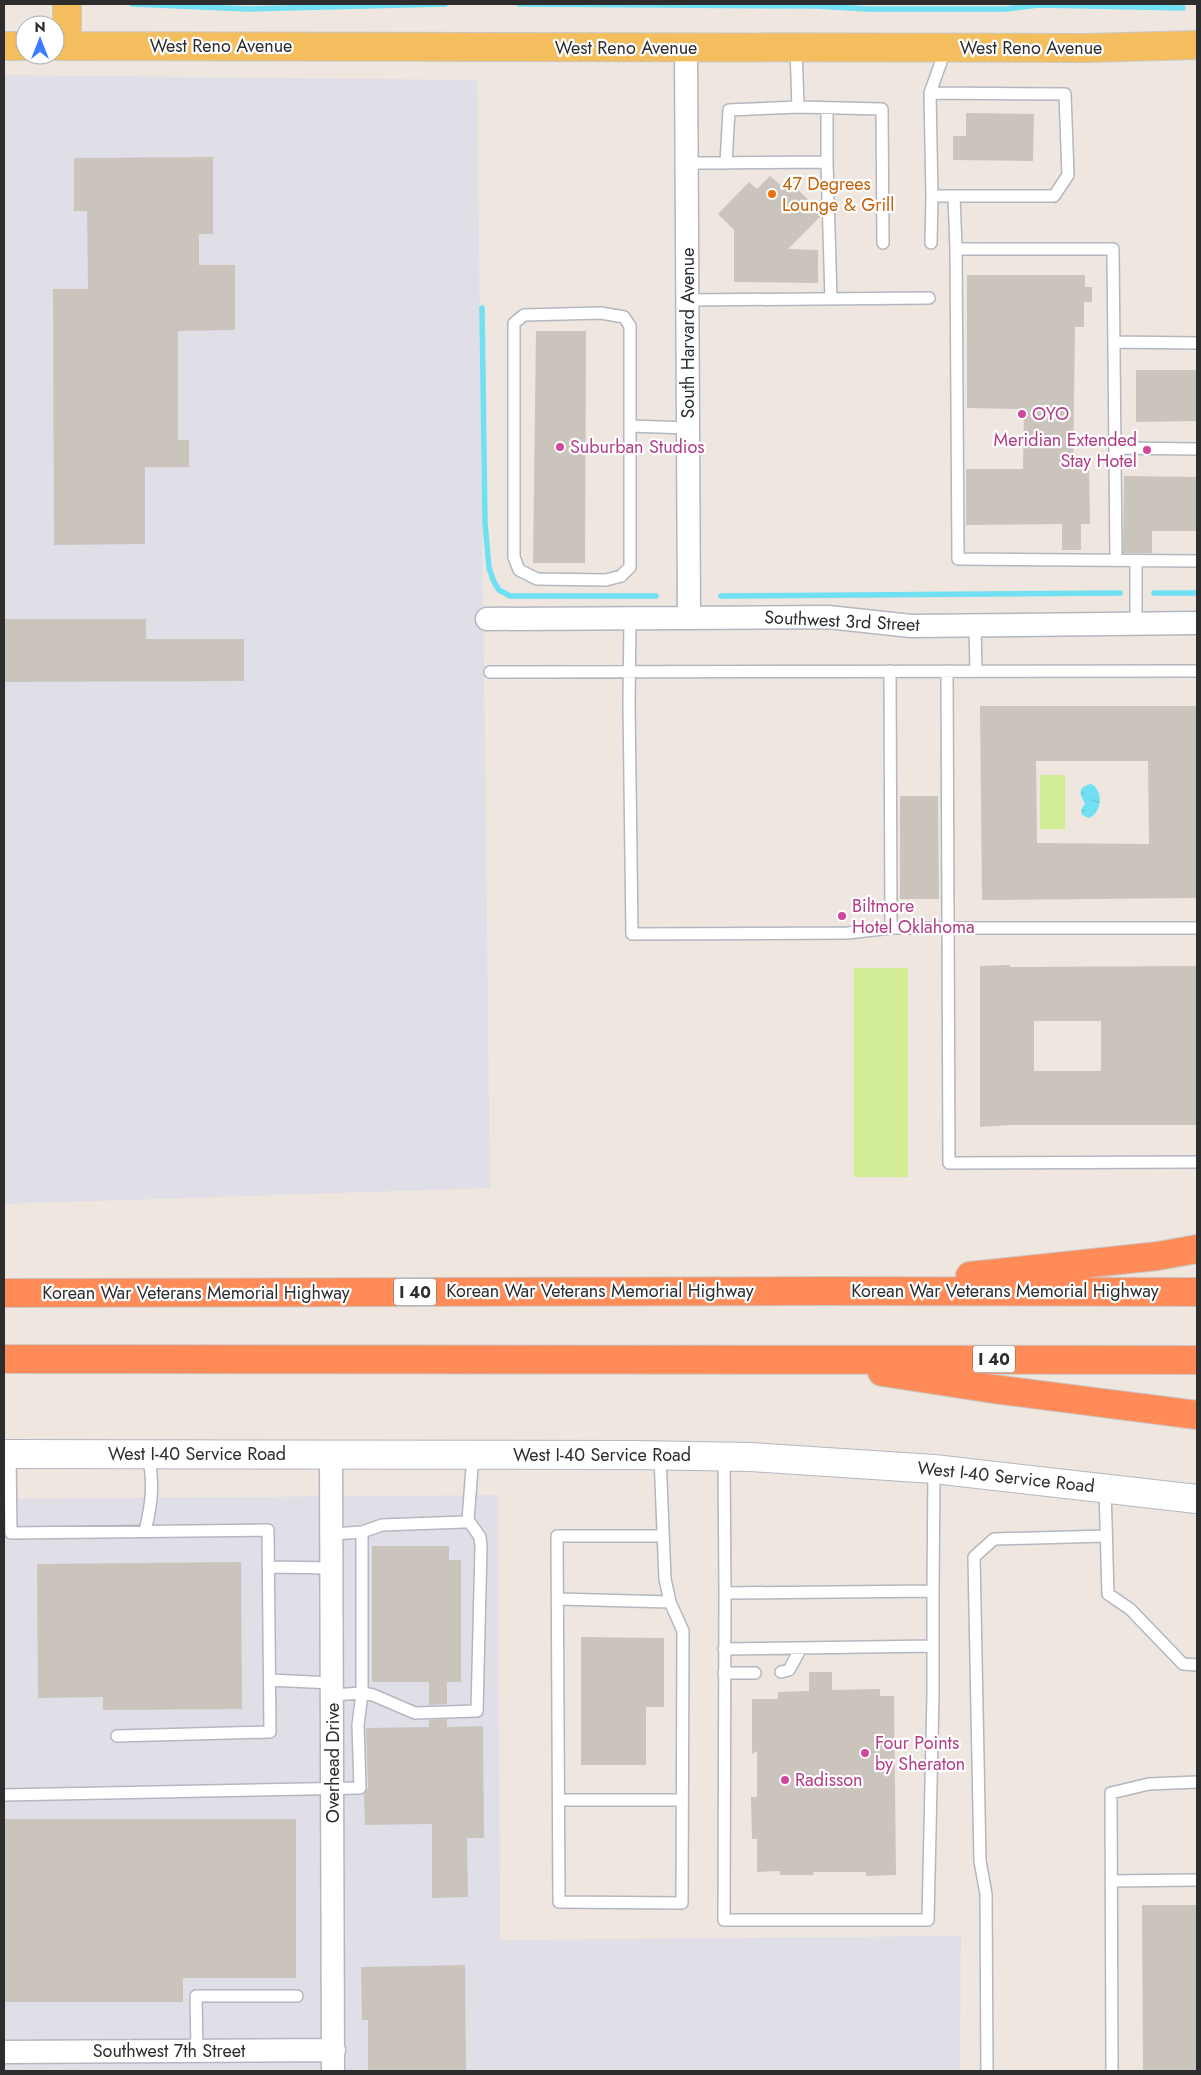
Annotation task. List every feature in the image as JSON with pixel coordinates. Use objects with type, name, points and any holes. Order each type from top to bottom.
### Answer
[{"type":"highway","points":[[826,1291],[1158,1256],[1197,1249]]},
{"type":"highway","name":"Korean War Veterans Memorial Highway","points":[[4,1293],[1197,1292]]},
{"type":"highway","points":[[792,1358],[993,1389],[1197,1415]]},
{"type":"highway","name":"I 40","points":[[4,1359],[792,1358],[1197,1360]]},
{"type":"main road","points":[[65,18],[67,4]]},
{"type":"main road","name":"West Reno Avenue","points":[[65,46],[1086,48],[1197,45]]},
{"type":"street","name":"South Harvard Avenue","points":[[686,48],[689,618]]},
{"type":"street","name":"Southwest 3rd Street","points":[[487,619],[828,617],[911,626],[1197,623]]},
{"type":"street","name":"West I-40 Service Road","points":[[7,1454],[150,1464],[331,1454],[724,1456],[934,1469],[1197,1499]]},
{"type":"street","name":"Overhead Drive","points":[[331,1454],[334,2061]]},
{"type":"street","name":"Southwest 7th Street","points":[[4,2052],[196,2051],[334,2061]]},
{"type":"lane","points":[[796,48],[798,107]]},
{"type":"lane","points":[[931,244],[930,93],[946,48]]},
{"type":"lane","points":[[930,93],[1065,94],[1068,175],[1054,196],[932,196]]},
{"type":"lane","points":[[726,162],[729,110],[798,107],[882,109],[883,243]]},
{"type":"lane","points":[[828,108],[827,162],[831,299]]},
{"type":"lane","points":[[686,162],[827,162]]},
{"type":"lane","points":[[954,196],[958,559],[1197,562]]},
{"type":"lane","points":[[956,249],[1113,249],[1116,560]]},
{"type":"lane","points":[[687,300],[929,298]]},
{"type":"lane","points":[[602,313],[624,317],[630,326],[630,426],[630,567],[621,576],[606,580],[537,579],[519,570],[514,557],[514,323],[524,315],[602,313]]},
{"type":"lane","points":[[1114,342],[1197,343]]},
{"type":"lane","points":[[630,426],[688,428]]},
{"type":"lane","points":[[1115,448],[1197,448]]},
{"type":"lane","points":[[1136,561],[1136,623]]},
{"type":"lane","points":[[630,618],[632,934],[848,933],[891,928],[1197,928]]},
{"type":"lane","points":[[975,625],[976,671]]},
{"type":"lane","points":[[490,672],[1197,670]]},
{"type":"lane","points":[[890,671],[891,928]]},
{"type":"lane","points":[[947,671],[949,1163],[1197,1162]]},
{"type":"lane","points":[[7,1454],[11,1533],[268,1530],[270,1732],[117,1736]]},
{"type":"lane","points":[[270,1680],[362,1693],[415,1712],[477,1711],[481,1547],[480,1537],[468,1520],[473,1455]]},
{"type":"lane","points":[[660,1456],[665,1579],[670,1602],[683,1631],[682,1903],[559,1902],[557,1536],[663,1536]]},
{"type":"lane","points":[[724,1456],[724,1920],[928,1920],[934,1469]]},
{"type":"lane","points":[[145,1531],[152,1502],[150,1464]]},
{"type":"lane","points":[[1105,1488],[1108,1594],[1130,1609],[1183,1664],[1197,1664]]},
{"type":"lane","points":[[332,1534],[362,1532],[382,1525],[464,1522],[468,1520]]},
{"type":"lane","points":[[4,1795],[360,1788],[358,1725],[362,1693],[362,1532]]},
{"type":"lane","points":[[987,2071],[986,1894],[980,1861],[974,1557],[994,1539],[1106,1536]]},
{"type":"lane","points":[[269,1567],[332,1568]]},
{"type":"lane","points":[[725,1593],[933,1591]]},
{"type":"lane","points":[[558,1599],[670,1602]]},
{"type":"lane","points":[[724,1649],[933,1646]]},
{"type":"lane","points":[[781,1672],[789,1670],[801,1648]]},
{"type":"lane","points":[[724,1673],[755,1673]]},
{"type":"lane","points":[[1112,2071],[1111,1794],[1149,1784],[1197,1782]]},
{"type":"lane","points":[[559,1800],[681,1800]]},
{"type":"lane","points":[[1111,1881],[1197,1880]]},
{"type":"lane","points":[[196,2051],[196,1996],[297,1996]]},
{"type":"shaded area","points":[[4,75],[477,80],[490,1188],[4,1204]]},
{"type":"shaded area","points":[[498,1495],[500,1940],[961,1936],[960,2071],[4,2071],[4,1499]]},
{"type":"green space","points":[[1040,775],[1065,775],[1065,829],[1040,829]]},
{"type":"green space","points":[[854,968],[908,968],[908,1177],[854,1177]]},
{"type":"water","points":[[1091,784],[1098,791],[1100,801],[1097,811],[1089,818],[1082,815],[1081,810],[1085,803],[1081,791],[1084,787]]},
{"type":"building","points":[[966,113],[1034,114],[1033,161],[953,160],[953,136],[966,136]]},
{"type":"building","points":[[213,157],[213,234],[199,234],[199,265],[235,265],[235,330],[178,331],[178,440],[189,440],[189,467],[145,467],[145,544],[54,545],[53,289],[88,289],[87,211],[74,211],[74,158]]},
{"type":"building","points":[[770,176],[784,188],[790,182],[821,212],[821,216],[788,249],[818,250],[818,283],[734,282],[734,230],[718,214],[749,182],[757,189]]},
{"type":"building","points":[[967,275],[1085,275],[1085,287],[1092,287],[1092,302],[1084,302],[1084,327],[1075,327],[1073,468],[1089,468],[1090,524],[1081,524],[1081,550],[1062,550],[1062,524],[966,525],[966,469],[1023,469],[1024,409],[967,408]]},
{"type":"building","name":"Suburban Studios","points":[[536,331],[586,331],[585,563],[533,563]]},
{"type":"building","points":[[1136,370],[1197,370],[1197,421],[1136,422]]},
{"type":"building","points":[[1124,476],[1197,477],[1197,531],[1152,531],[1152,553],[1123,553]]},
{"type":"building","points":[[4,619],[146,619],[146,639],[244,639],[244,681],[4,682]]},
{"type":"building","points":[[980,706],[1197,706],[1197,898],[982,900]],"holes":[[[1036,761],[1148,761],[1149,844],[1037,843]]]},
{"type":"building","points":[[900,796],[938,796],[939,899],[900,899]]},
{"type":"building","points":[[980,966],[1197,966],[1197,1125],[1011,1125],[980,1127]],"holes":[[[1034,1021],[1101,1021],[1101,1071],[1034,1071]]]},
{"type":"building","points":[[372,1546],[449,1546],[449,1560],[461,1560],[461,1682],[447,1682],[447,1704],[429,1705],[429,1682],[372,1682]]},
{"type":"building","points":[[241,1562],[242,1709],[103,1710],[103,1697],[38,1698],[37,1564]]},
{"type":"building","points":[[581,1637],[664,1638],[664,1707],[646,1707],[646,1765],[581,1765]]},
{"type":"building","points":[[809,1672],[832,1672],[832,1690],[880,1689],[880,1696],[894,1696],[896,1875],[866,1876],[866,1872],[813,1872],[814,1875],[780,1875],[780,1871],[757,1872],[757,1839],[752,1839],[751,1797],[757,1797],[757,1751],[752,1754],[752,1699],[778,1699],[778,1692],[809,1691]]},
{"type":"building","points":[[447,1719],[447,1727],[483,1726],[484,1838],[467,1838],[468,1897],[432,1898],[432,1824],[365,1825],[364,1794],[368,1788],[366,1728],[429,1727],[429,1720]]},
{"type":"building","points":[[4,1819],[296,1819],[296,1978],[183,1978],[183,2002],[4,2002]]},
{"type":"building","points":[[1142,1905],[1197,1905],[1197,2071],[1143,2071]]},
{"type":"building","points":[[465,1965],[466,2071],[368,2071],[368,2020],[362,2020],[361,1967]]},
{"type":"waterway","points":[[132,4],[249,9],[445,4]]},
{"type":"waterway","points":[[519,4],[818,6],[868,9],[1006,9],[1038,5],[1183,8]]},
{"type":"waterway","points":[[482,308],[485,523],[489,568],[494,582],[499,590],[510,596],[656,596]]},
{"type":"waterway","points":[[721,596],[1120,593]]},
{"type":"waterway","points":[[1154,593],[1197,593]]},
{"type":"place","name":"47 Degrees Lounge & Grill","points":[[772,194]]},
{"type":"place","name":"OYO","points":[[1022,414]]},
{"type":"place","name":"Suburban Studios","points":[[560,447]]},
{"type":"place","name":"Meridian Extended Stay Hotel","points":[[1147,450]]},
{"type":"place","name":"Biltmore Hotel Oklahoma","points":[[842,916]]},
{"type":"place","name":"Four Points by Sheraton","points":[[865,1753]]},
{"type":"place","name":"Radisson","points":[[785,1780]]}]
